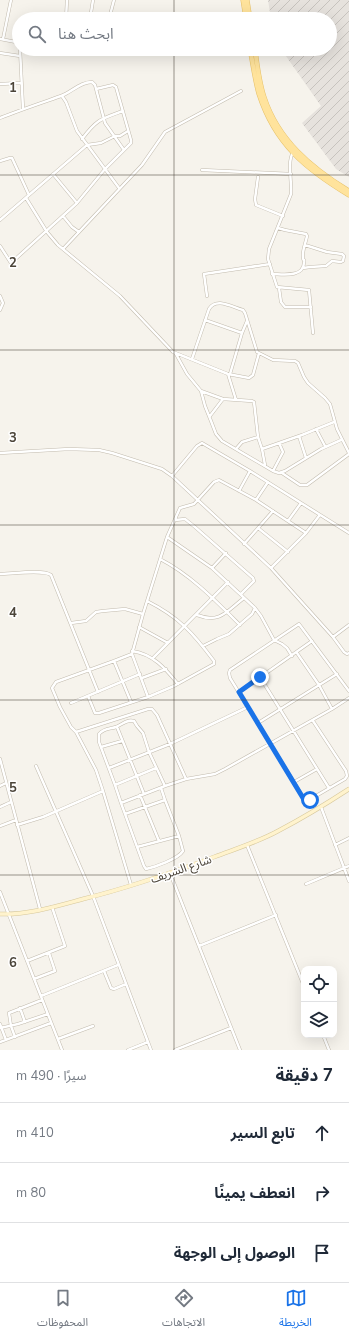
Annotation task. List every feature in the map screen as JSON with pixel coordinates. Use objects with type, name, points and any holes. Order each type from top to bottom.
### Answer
[{"type":"main road","points":[[243,0],[245,12]]},
{"type":"main road","points":[[247,0],[249,12]]},
{"type":"main road","points":[[251,56],[262,104],[277,133],[312,171],[349,195]]},
{"type":"main road","points":[[256,56],[261,86],[266,102],[293,151],[317,170],[349,190]]},
{"type":"main road","name":"شارع الشريف","points":[[0,914],[40,909],[131,886],[170,873],[277,832],[349,789]]},
{"type":"street","points":[[11,0],[1,39],[12,41]]},
{"type":"street","points":[[66,12],[67,0]]},
{"type":"street","points":[[91,12],[93,0]]},
{"type":"street","points":[[111,12],[114,0]]},
{"type":"street","points":[[0,31],[4,32]]},
{"type":"street","points":[[0,53],[12,55]]},
{"type":"street","points":[[20,56],[23,109]]},
{"type":"street","points":[[0,118],[62,96],[80,85],[90,82],[94,83],[103,118],[107,127],[124,150]]},
{"type":"street","points":[[0,84],[21,83]]},
{"type":"street","points":[[0,246],[11,263],[47,232],[77,203],[104,169],[124,150],[131,141],[116,87],[114,85],[96,89]]},
{"type":"street","points":[[63,249],[142,165],[165,132],[241,91]]},
{"type":"street","points":[[62,96],[66,102],[73,123],[82,138],[119,188]]},
{"type":"street","points":[[82,138],[96,123],[103,118],[123,111]]},
{"type":"street","points":[[0,220],[87,146],[101,143],[114,136],[120,136],[128,131]]},
{"type":"street","points":[[293,151],[290,163],[291,194],[268,255],[275,285],[279,288],[281,302],[285,307],[311,307]]},
{"type":"street","points":[[0,161],[12,158],[27,197],[47,232],[63,249],[120,296],[176,354],[187,374],[201,391],[205,406],[218,437],[274,471],[282,472],[300,485],[307,486],[349,454],[341,440],[328,401],[308,383],[298,363],[295,361],[273,360],[257,352],[245,313],[242,310],[218,303],[211,306],[192,359]]},
{"type":"street","points":[[202,170],[291,174]]},
{"type":"street","points":[[53,174],[77,203]]},
{"type":"street","points":[[258,177],[255,199],[256,205],[283,216]]},
{"type":"street","points":[[63,216],[72,227],[79,232]]},
{"type":"street","points":[[278,228],[306,234],[303,268]]},
{"type":"street","points":[[272,274],[290,275],[301,271],[303,268],[326,266],[332,261],[343,261],[344,256],[342,254],[327,252],[305,245]]},
{"type":"street","points":[[207,296],[204,274],[270,264]]},
{"type":"street","points":[[279,288],[308,290],[313,333]]},
{"type":"street","points":[[0,296],[3,303],[0,310]]},
{"type":"street","points":[[205,320],[242,333]]},
{"type":"street","points":[[236,400],[229,374],[247,320]]},
{"type":"street","points":[[176,354],[229,374],[245,377],[253,375],[259,354]]},
{"type":"street","points":[[201,391],[223,400],[252,401],[255,403],[258,437],[265,466]]},
{"type":"street","points":[[210,417],[223,400]]},
{"type":"street","points":[[262,449],[334,422]]},
{"type":"street","points":[[316,430],[325,446]]},
{"type":"street","points":[[299,436],[306,458]]},
{"type":"street","points":[[236,449],[242,442],[258,437]]},
{"type":"street","points":[[282,472],[325,446],[341,440]]},
{"type":"street","points":[[172,476],[197,446],[202,443],[268,482],[349,533]]},
{"type":"street","points":[[274,471],[283,452],[279,443]]},
{"type":"street","points":[[0,453],[69,449],[99,450],[162,469],[172,476],[244,544],[272,568],[333,637],[344,652],[347,654],[349,653]]},
{"type":"street","points":[[239,491],[250,471]]},
{"type":"street","points":[[148,697],[132,652],[167,537],[180,508],[191,506],[217,480],[221,480],[256,500],[306,533]]},
{"type":"street","points":[[256,500],[268,482]]},
{"type":"street","points":[[288,521],[301,503]]},
{"type":"street","points":[[244,544],[273,511]]},
{"type":"street","points":[[272,568],[306,533],[320,516]]},
{"type":"street","points":[[174,520],[180,519],[187,521],[226,553],[253,578],[254,581],[241,594]]},
{"type":"street","points":[[258,528],[288,552]]},
{"type":"street","points":[[167,537],[183,546],[212,568],[241,594],[261,616],[274,640],[287,648],[292,656]]},
{"type":"street","points":[[212,568],[226,553]]},
{"type":"street","points":[[160,559],[192,580],[240,625]]},
{"type":"street","points":[[0,574],[50,574],[98,692]]},
{"type":"street","points":[[153,658],[228,582]]},
{"type":"street","points":[[197,615],[212,619],[218,617],[227,612],[244,598]]},
{"type":"street","points":[[88,696],[95,713],[97,714],[148,697],[178,684],[214,664],[214,661],[203,646],[185,626],[168,612],[147,601]]},
{"type":"street","points":[[203,646],[227,636],[252,614],[255,608]]},
{"type":"street","points":[[71,623],[86,621],[96,612],[103,610],[125,610],[143,614]]},
{"type":"street","points":[[312,721],[347,773],[345,779],[310,800],[307,800],[303,798],[230,678],[230,670],[299,624],[349,691]]},
{"type":"street","points":[[333,637],[349,625]]},
{"type":"street","points":[[139,627],[168,643]]},
{"type":"street","points":[[239,692],[312,641]]},
{"type":"street","points":[[131,886],[96,770],[76,732],[71,727],[60,707],[52,688],[56,682],[114,662],[132,652],[143,653],[153,658],[166,668],[178,684]]},
{"type":"street","points":[[296,653],[319,686],[332,709]]},
{"type":"street","points":[[114,662],[131,702]]},
{"type":"street","points":[[142,678],[166,668]]},
{"type":"street","points":[[71,703],[140,674]]},
{"type":"street","points":[[258,723],[337,674]]},
{"type":"street","points":[[260,677],[329,788]]},
{"type":"street","points":[[121,803],[186,779],[215,774],[293,732],[349,698]]},
{"type":"street","points":[[108,768],[170,744],[248,707]]},
{"type":"street","points":[[76,732],[152,709],[157,715],[186,779]]},
{"type":"street","points":[[110,721],[112,727]]},
{"type":"street","points":[[161,788],[182,848],[182,853],[171,860],[147,869],[144,866],[136,848],[101,748],[98,736],[102,730],[116,727],[124,722],[134,721],[143,733],[149,752],[165,786]]},
{"type":"street","points":[[116,727],[144,794]]},
{"type":"street","points":[[101,748],[122,742]]},
{"type":"street","points":[[0,759],[40,909]]},
{"type":"street","points":[[36,766],[92,896],[151,1050]]},
{"type":"street","points":[[115,785],[156,768]]},
{"type":"street","points":[[294,782],[317,769]]},
{"type":"street","points":[[0,786],[6,783]]},
{"type":"street","points":[[17,825],[56,812],[103,791]]},
{"type":"street","points":[[140,795],[158,841]]},
{"type":"street","points":[[125,814],[144,806],[165,800]]},
{"type":"street","points":[[0,807],[11,802]]},
{"type":"street","points":[[321,807],[349,881]]},
{"type":"street","points":[[0,826],[16,820]]},
{"type":"street","points":[[136,848],[178,836]]},
{"type":"street","points":[[335,845],[349,838]]},
{"type":"street","points":[[247,844],[301,978]]},
{"type":"street","points":[[306,884],[349,866]]},
{"type":"street","points":[[170,873],[240,1050]]},
{"type":"street","points":[[0,892],[62,1050]]},
{"type":"street","points":[[27,961],[65,947],[66,945],[52,906]]},
{"type":"street","points":[[199,946],[276,915]]},
{"type":"street","points":[[34,979],[55,971],[49,953]]},
{"type":"street","points":[[41,996],[118,965]]},
{"type":"street","points":[[104,971],[111,988],[114,989],[126,984]]},
{"type":"street","points":[[14,1037],[9,1013],[42,1000]]},
{"type":"street","points":[[20,1008],[25,1022]]},
{"type":"street","points":[[1,1028],[48,1014]]},
{"type":"street","points":[[0,1042],[51,1022]]},
{"type":"street","points":[[0,1024],[6,1040]]},
{"type":"street","points":[[58,1039],[93,1026]]},
{"type":"street","points":[[175,1050],[231,1028]]},
{"type":"street","points":[[324,1038],[329,1050]]},
{"type":"street","points":[[128,1050],[148,1042]]},
{"type":"shaded area","points":[[268,0],[349,0],[349,177],[336,169],[302,123],[321,106],[286,56],[337,56],[337,12],[270,12]]},
{"type":"route","points":[[260,677],[239,692],[303,798],[305,800],[310,800]]}]
